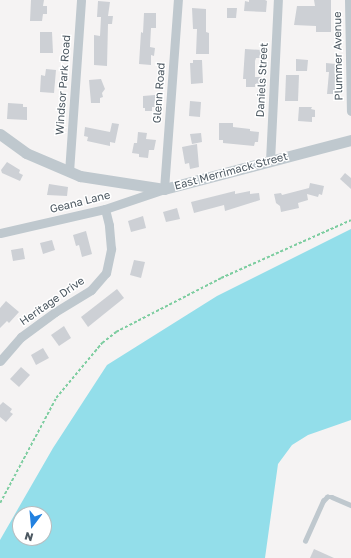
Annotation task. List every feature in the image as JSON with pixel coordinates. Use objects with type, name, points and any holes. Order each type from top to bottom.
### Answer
[{"type":"street","name":"Windsor Park Road","points":[[69,172],[81,0]]},
{"type":"street","name":"Glenn Road","points":[[164,189],[178,0]]},
{"type":"street","name":"Daniels Street","points":[[270,161],[278,0]]},
{"type":"street","name":"Plummer Avenue","points":[[349,0],[351,110]]},
{"type":"street","name":"East Merrimack Street","points":[[0,134],[26,153],[80,176],[164,189],[351,140]]},
{"type":"street","name":"Geana Lane","points":[[0,233],[106,209],[164,189]]},
{"type":"street","name":"Heritage Drive","points":[[0,361],[21,337],[55,312],[90,290],[106,273],[111,249],[106,209]]},
{"type":"lane","points":[[305,541],[323,501],[327,497],[332,497],[351,505]]},
{"type":"path","points":[[0,503],[56,398],[102,343],[116,332],[221,278],[351,220]]},
{"type":"water","points":[[351,229],[351,420],[308,435],[292,445],[278,464],[265,558],[0,558],[0,540],[12,519],[12,546],[52,546],[52,506],[20,506],[53,448],[107,365],[217,296]]},
{"type":"building","points":[[31,0],[44,0],[43,6],[47,6],[47,14],[43,14],[42,21],[30,21]]},
{"type":"building","points":[[249,0],[267,1],[266,12],[244,11],[245,1],[249,2]]},
{"type":"building","points":[[314,0],[331,0],[331,32],[316,32],[316,26],[294,25],[297,6],[315,6]]},
{"type":"building","points":[[98,1],[110,2],[108,16],[113,16],[112,24],[108,24],[107,66],[94,65],[94,35],[100,36],[101,17],[97,17]]},
{"type":"building","points":[[192,8],[206,9],[206,32],[209,33],[209,54],[196,54],[197,29],[193,29]]},
{"type":"building","points":[[227,8],[237,8],[236,18],[227,18]]},
{"type":"building","points":[[144,13],[156,13],[156,28],[151,28],[150,47],[155,48],[154,56],[151,55],[151,65],[139,64]]},
{"type":"building","points":[[40,32],[52,32],[53,53],[40,53]]},
{"type":"building","points":[[245,49],[262,50],[262,58],[256,58],[255,61],[255,77],[262,77],[262,84],[255,84],[255,87],[246,87],[246,79],[243,79]]},
{"type":"building","points":[[296,59],[308,60],[307,71],[296,71]]},
{"type":"building","points":[[193,60],[202,60],[203,83],[191,84],[190,63],[193,63]]},
{"type":"building","points":[[326,63],[336,64],[336,94],[327,94],[329,72],[326,72]]},
{"type":"building","points":[[46,69],[56,70],[54,93],[40,92],[41,75],[45,76]]},
{"type":"building","points":[[286,75],[299,75],[298,101],[285,101]]},
{"type":"building","points":[[101,79],[105,89],[102,93],[103,97],[100,98],[100,103],[91,103],[89,80]]},
{"type":"building","points":[[155,95],[155,107],[152,107],[152,111],[145,111],[145,108],[143,108],[143,96]]},
{"type":"building","points":[[190,101],[201,102],[200,117],[189,116]]},
{"type":"building","points":[[8,103],[23,104],[23,107],[27,107],[27,120],[7,119]]},
{"type":"building","points":[[299,107],[312,107],[311,109],[315,110],[315,117],[312,117],[312,122],[298,121]]},
{"type":"building","points":[[112,123],[119,124],[115,143],[110,142],[110,146],[87,141],[88,137],[84,136],[85,127],[110,132]]},
{"type":"building","points":[[219,123],[233,123],[233,127],[250,129],[250,131],[259,132],[258,142],[255,142],[254,146],[223,143],[223,140],[219,140]]},
{"type":"building","points":[[138,132],[147,133],[146,139],[156,140],[154,150],[149,150],[148,158],[139,157],[139,154],[132,153],[134,143],[137,143]]},
{"type":"building","points":[[201,133],[202,142],[192,144],[190,134]]},
{"type":"building","points":[[197,144],[199,167],[190,169],[189,163],[185,164],[182,147]]},
{"type":"building","points":[[7,162],[20,170],[19,173],[23,175],[20,181],[2,173],[1,170]]},
{"type":"building","points":[[345,173],[351,178],[351,189],[340,179]]},
{"type":"building","points":[[310,183],[324,186],[322,195],[319,194],[318,197],[307,194],[308,200],[298,203],[299,208],[281,212],[280,206],[276,203],[274,194],[281,193],[282,195],[309,188]]},
{"type":"building","points":[[49,184],[68,187],[67,196],[47,195]]},
{"type":"building","points":[[235,191],[235,194],[250,191],[250,194],[259,193],[260,200],[225,211],[224,205],[194,213],[191,202]]},
{"type":"building","points":[[177,208],[180,219],[166,222],[163,212]]},
{"type":"building","points":[[143,216],[146,228],[131,232],[128,221]]},
{"type":"building","points":[[86,231],[92,254],[82,257],[79,245],[76,246],[73,235]]},
{"type":"building","points":[[52,240],[55,250],[43,254],[40,243]]},
{"type":"building","points":[[23,248],[25,259],[13,261],[11,250]]},
{"type":"building","points":[[134,260],[145,262],[141,278],[130,275]]},
{"type":"building","points":[[117,289],[124,298],[88,327],[81,317]]},
{"type":"building","points":[[6,301],[19,312],[9,323],[7,321],[0,328],[0,308]]},
{"type":"building","points":[[64,326],[71,338],[59,346],[51,335]]},
{"type":"building","points":[[43,348],[49,358],[36,365],[31,355]]},
{"type":"building","points":[[21,367],[30,375],[19,387],[10,379]]},
{"type":"building","points":[[3,402],[12,409],[10,412],[13,414],[6,422],[0,417],[0,405]]},
{"type":"building","points":[[314,549],[334,558],[310,558]]}]
